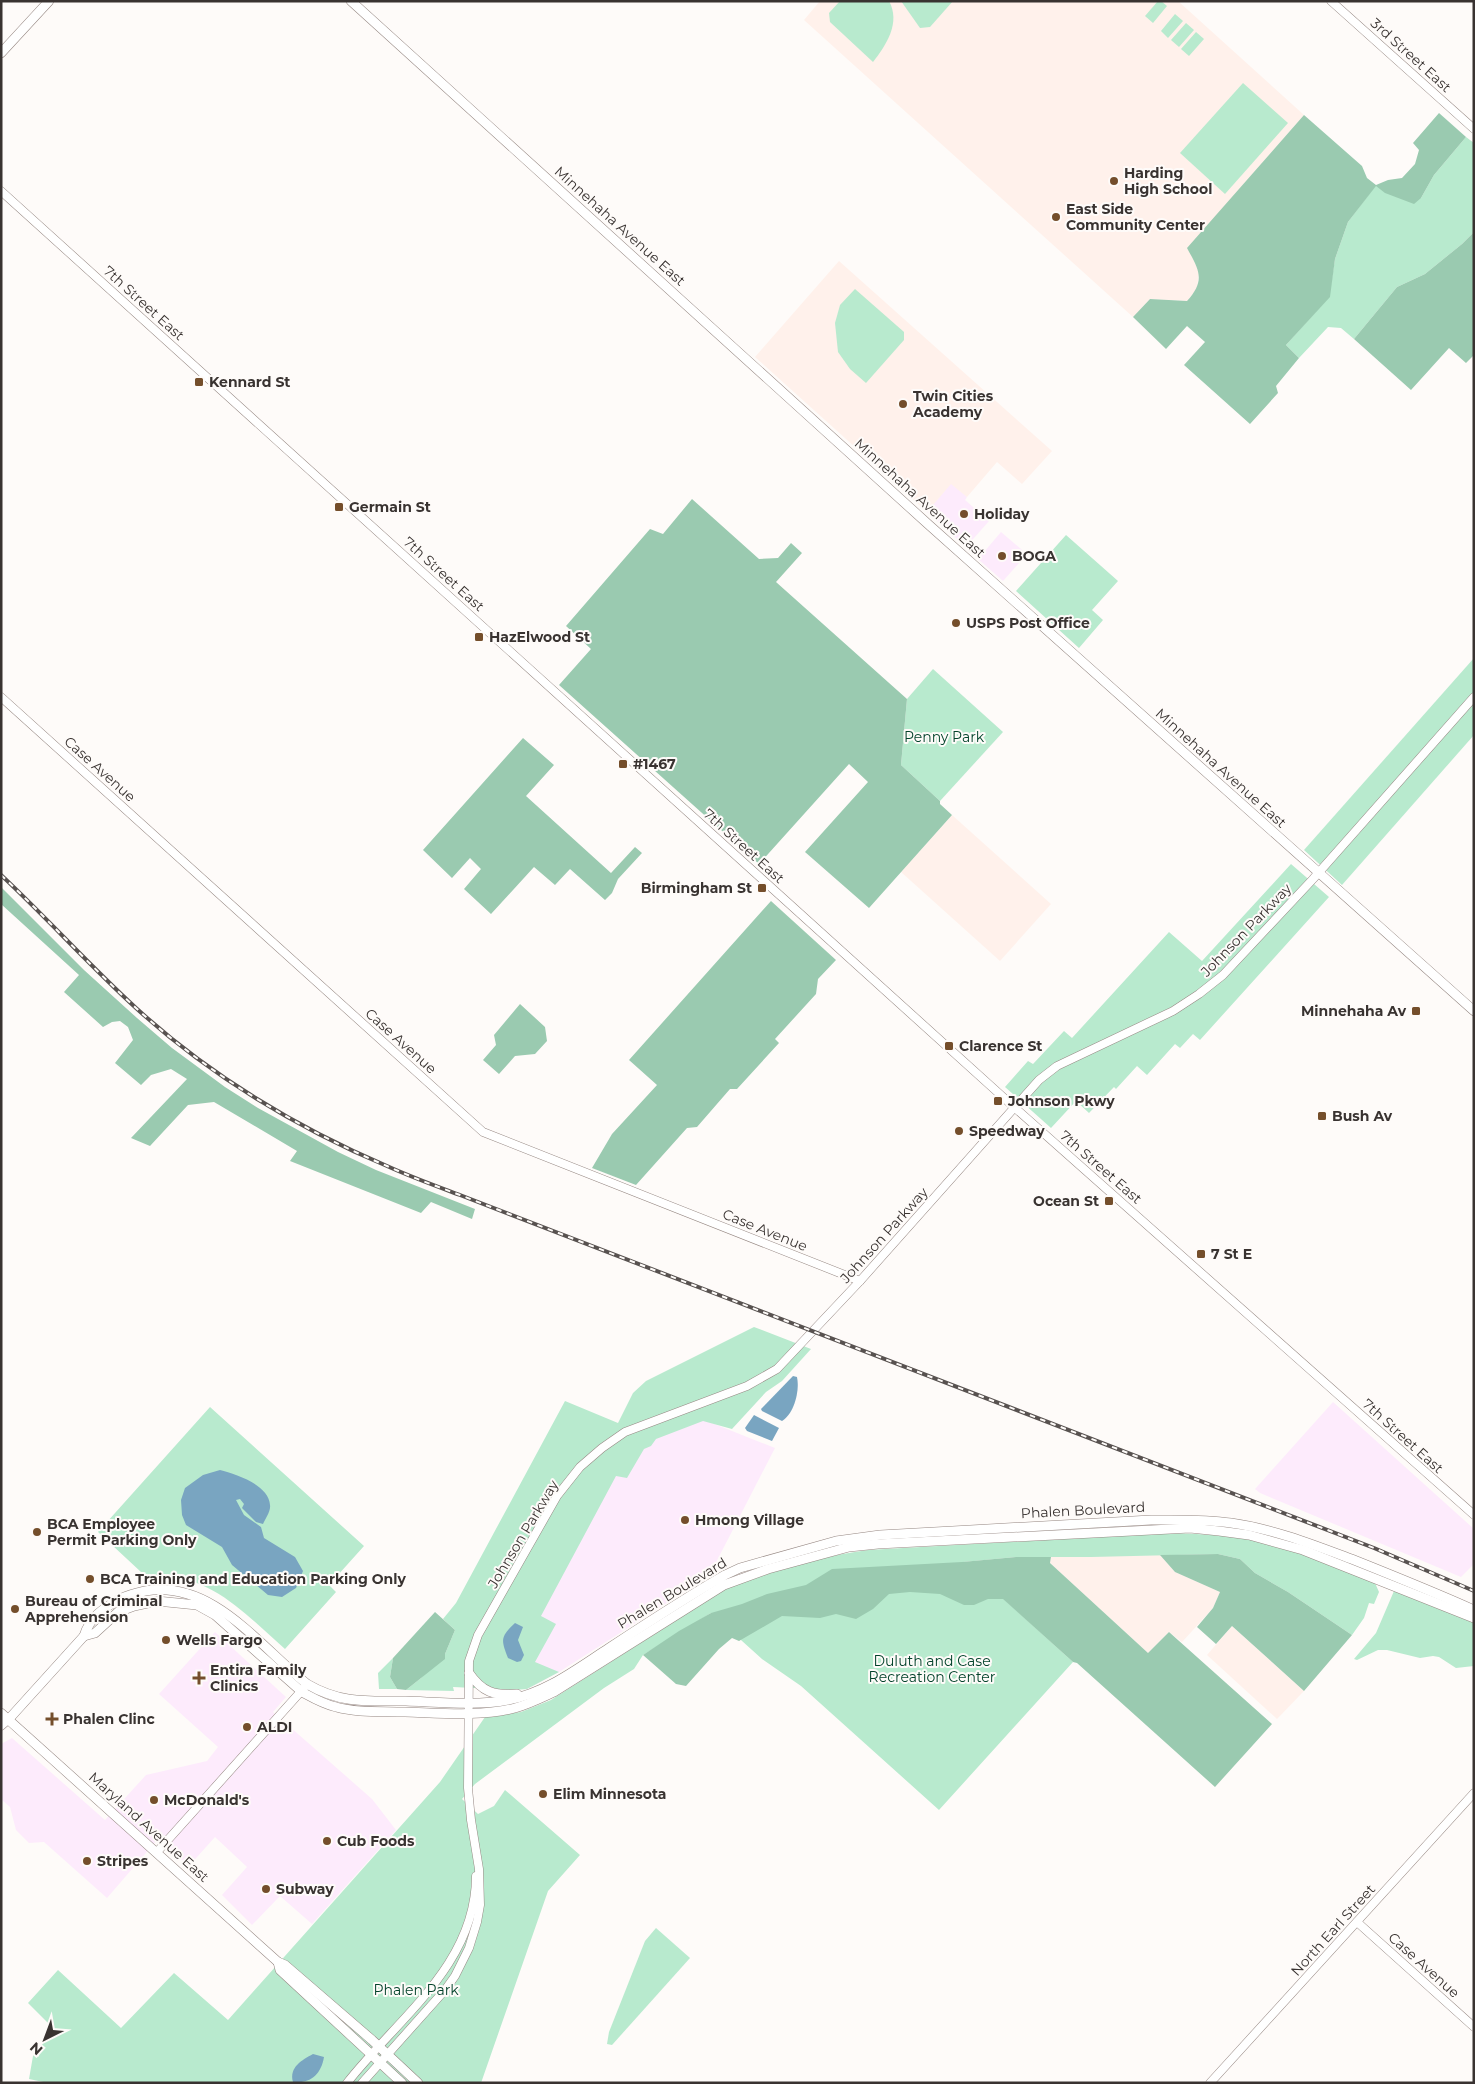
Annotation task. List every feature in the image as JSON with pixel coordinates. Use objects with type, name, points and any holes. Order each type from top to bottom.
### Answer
[{"type":"main road","points":[[1,53],[49,1]]},
{"type":"main road","name":"Minnehaha Avenue East","points":[[351,1],[929,525],[1474,1011]]},
{"type":"main road","name":"Phalen Boulevard","points":[[304,1688],[341,1699],[468,1702],[506,1700],[535,1692],[553,1682],[725,1575],[740,1568],[836,1541],[880,1535],[1151,1520],[1190,1519],[1231,1523],[1268,1530],[1301,1540],[1420,1586],[1474,1610]]},
{"type":"main road","name":"Phalen Boulevard","points":[[3,1720],[84,1636],[95,1633],[118,1612],[156,1600],[197,1605],[215,1615],[318,1701],[338,1708],[468,1713],[514,1708],[547,1695],[724,1585],[740,1578],[849,1547],[878,1544],[1190,1528],[1219,1531],[1249,1535],[1303,1550],[1474,1618]]},
{"type":"main road","points":[[469,1673],[483,1689],[499,1693],[521,1694],[553,1682]]},
{"type":"main road","name":"Maryland Avenue East","points":[[3,1720],[158,1852],[278,1962],[285,1964],[388,2054],[418,2083]]},
{"type":"main road","name":"Maryland Avenue East","points":[[278,1962],[280,1970],[402,2083]]},
{"type":"street","name":"3rd Street East","points":[[1332,1],[1474,128]]},
{"type":"street","name":"7th Street East","points":[[1,192],[1014,1107],[1474,1515]]},
{"type":"street","name":"Case Avenue","points":[[1,697],[483,1132],[860,1281]]},
{"type":"street","name":"Johnson Parkway","points":[[347,2083],[433,1985],[456,1953],[466,1932],[474,1901],[475,1849],[468,1788],[469,1661],[478,1635],[557,1496],[580,1467],[625,1432],[747,1386],[768,1376],[785,1361],[860,1281],[1039,1080],[1057,1066],[1173,1011],[1211,985],[1235,964],[1474,697]]},
{"type":"street","points":[[158,1852],[304,1688]]},
{"type":"street","name":"North Earl Street","points":[[1210,2083],[1474,1793]]},
{"type":"street","name":"Johnson Parkway","points":[[362,2083],[445,1990],[455,1976],[469,1948],[480,1905],[480,1868],[475,1849]]},
{"type":"street","name":"Case Avenue","points":[[1357,1922],[1474,2027]]},
{"type":"shaded area","name":"Harding High School","points":[[820,1],[1178,1],[1304,115],[1188,248],[1199,272],[1197,289],[1187,301],[1150,299],[1133,317],[804,20]]},
{"type":"shaded area","name":"Twin Cities Academy","points":[[839,261],[1052,451],[1022,484],[997,462],[967,497],[951,484],[927,512],[755,357]]},
{"type":"shaded area","points":[[951,483],[967,497],[965,500],[989,521],[966,547],[927,512]]},
{"type":"shaded area","name":"BOGA","points":[[1001,532],[1027,554],[1003,581],[978,559]]},
{"type":"shaded area","points":[[952,815],[1051,904],[1000,961],[901,872]]},
{"type":"shaded area","points":[[1333,1402],[1474,1529],[1474,1564],[1461,1577],[1260,1493],[1255,1489]]},
{"type":"shaded area","points":[[692,1415],[775,1448],[709,1576],[559,1672],[527,1689],[479,1655],[577,1481]]},
{"type":"shaded area","points":[[1160,1555],[1175,1572],[1220,1592],[1213,1608],[1182,1642],[1169,1632],[1148,1653],[1050,1563],[1051,1557]]},
{"type":"shaded area","points":[[1232,1626],[1304,1691],[1277,1719],[1207,1655]]},
{"type":"shaded area","points":[[215,1632],[286,1697],[273,1712],[372,1799],[396,1830],[312,1924],[280,1896],[252,1925],[222,1895],[247,1867],[215,1837],[189,1866],[158,1839],[107,1898],[44,1842],[29,1843],[16,1830],[10,1807],[1,1799],[1,1744],[12,1738],[105,1820],[146,1775],[207,1761],[218,1747],[159,1694]]},
{"type":"green space","points":[[840,1],[889,1],[892,9],[893,25],[887,41],[873,62],[830,22],[829,13]]},
{"type":"green space","points":[[901,1],[953,1],[930,27],[920,28]]},
{"type":"green space","points":[[1158,1],[1167,6],[1153,23],[1145,16]]},
{"type":"green space","points":[[1175,14],[1183,21],[1168,38],[1161,31]]},
{"type":"green space","points":[[1186,23],[1194,30],[1179,47],[1171,40]]},
{"type":"green space","points":[[1196,32],[1204,39],[1189,56],[1181,49]]},
{"type":"green space","points":[[1243,83],[1288,123],[1225,194],[1180,153]]},
{"type":"green space","points":[[1439,113],[1466,137],[1434,175],[1421,198],[1414,204],[1385,193],[1376,186],[1348,222],[1335,259],[1330,297],[1286,345],[1299,358],[1276,386],[1278,393],[1250,424],[1184,365],[1205,342],[1187,326],[1166,349],[1133,317],[1150,299],[1187,301],[1193,294],[1199,281],[1199,275],[1187,248],[1304,115],[1362,166],[1367,178],[1376,185],[1388,180],[1402,178],[1415,164],[1419,150],[1413,143]]},
{"type":"green space","points":[[1466,137],[1474,143],[1474,232],[1425,274],[1397,287],[1354,339],[1341,328],[1328,327],[1299,358],[1286,345],[1329,297],[1335,259],[1348,222],[1376,185],[1421,198],[1434,175]]},
{"type":"green space","points":[[1474,232],[1474,355],[1466,363],[1449,348],[1411,390],[1354,339],[1397,287],[1425,274]]},
{"type":"green space","points":[[855,289],[904,332],[904,340],[866,383],[850,369],[838,352],[835,323],[840,305]]},
{"type":"green space","points":[[692,499],[759,559],[778,558],[791,543],[802,553],[776,582],[907,699],[901,765],[940,801],[940,804],[952,815],[869,908],[805,852],[868,782],[849,764],[759,864],[559,685],[591,649],[566,626],[650,529],[663,534]]},
{"type":"green space","points":[[1066,535],[1118,581],[1092,610],[1103,620],[1079,648],[1016,591]]},
{"type":"green space","points":[[1474,658],[1474,735],[1342,885],[1304,850]]},
{"type":"green space","name":"Penny Park","points":[[933,669],[1003,732],[940,801],[901,765],[907,699]]},
{"type":"green space","points":[[523,738],[554,765],[526,796],[611,873],[635,847],[642,853],[618,879],[612,893],[605,900],[570,869],[555,885],[534,867],[491,914],[464,889],[481,869],[470,858],[452,878],[423,850]]},
{"type":"green space","points":[[1291,864],[1329,897],[1200,1040],[1193,1034],[1180,1048],[1175,1044],[1147,1075],[1137,1066],[1116,1089],[1114,1087],[1089,1113],[1076,1101],[1051,1128],[1005,1087],[1028,1061],[1033,1064],[1064,1031],[1072,1038],[1169,932],[1202,961]]},
{"type":"green space","points":[[1,887],[84,970],[137,1018],[172,1048],[225,1087],[258,1108],[338,1152],[376,1170],[475,1209],[472,1219],[431,1202],[421,1213],[290,1161],[297,1151],[214,1102],[188,1105],[150,1146],[131,1138],[187,1079],[171,1069],[151,1075],[141,1085],[115,1063],[133,1040],[128,1027],[120,1021],[112,1022],[103,1027],[64,992],[79,975],[1,904]]},
{"type":"green space","points":[[771,901],[836,960],[818,979],[816,994],[775,1039],[779,1043],[737,1089],[730,1089],[697,1127],[687,1128],[636,1185],[592,1168],[612,1134],[657,1085],[629,1060]]},
{"type":"green space","points":[[520,1004],[545,1027],[547,1041],[535,1054],[515,1056],[499,1074],[483,1060],[496,1045],[494,1035]]},
{"type":"green space","points":[[754,1327],[811,1349],[782,1381],[766,1392],[732,1429],[703,1421],[656,1439],[651,1446],[644,1449],[627,1478],[616,1476],[541,1616],[556,1624],[535,1662],[559,1672],[527,1689],[453,1687],[454,1691],[406,1690],[445,1654],[455,1630],[443,1619],[456,1603],[565,1401],[618,1423],[633,1393],[646,1381]]},
{"type":"green space","points":[[210,1407],[364,1546],[329,1585],[336,1592],[285,1649],[239,1608],[205,1587],[187,1580],[167,1577],[146,1578],[98,1532]]},
{"type":"green space","points":[[1169,1533],[1227,1536],[1276,1546],[1375,1583],[1379,1592],[1374,1604],[1369,1603],[1364,1618],[1352,1635],[1288,1592],[1255,1573],[1240,1559],[1218,1554],[1016,1557],[963,1562],[1073,1662],[939,1810],[801,1686],[762,1659],[711,1613],[643,1655],[634,1669],[604,1688],[475,1784],[462,1799],[478,1814],[494,1806],[505,1790],[580,1855],[548,1891],[481,2083],[48,2083],[29,2079],[33,2056],[54,2029],[28,2003],[58,1970],[121,2028],[174,1973],[228,2020],[440,1782],[485,1717],[521,1712],[551,1700],[727,1588],[797,1565],[832,1556],[868,1550]]},
{"type":"green space","points":[[1218,1554],[1240,1559],[1255,1573],[1288,1592],[1352,1635],[1304,1691],[1232,1626],[1216,1644],[1197,1627],[1213,1608],[1220,1592],[1175,1572],[1160,1555]]},
{"type":"green space","points":[[1016,1557],[1051,1557],[1050,1563],[1148,1653],[1169,1632],[1272,1724],[1215,1787],[1003,1599],[988,1599],[974,1605],[964,1605],[940,1594],[910,1592],[889,1594],[873,1609],[856,1619],[836,1614],[820,1618],[782,1616],[739,1641],[732,1638],[719,1649],[686,1686],[676,1684],[643,1655],[679,1631],[711,1613],[767,1594],[806,1585],[832,1569]]},
{"type":"green space","points":[[1394,1591],[1474,1623],[1474,1666],[1456,1668],[1439,1657],[1420,1658],[1387,1650],[1378,1650],[1357,1660],[1354,1659],[1376,1633]]},
{"type":"green space","points":[[435,1612],[455,1630],[445,1654],[445,1659],[406,1690],[397,1689],[390,1677],[393,1658]]},
{"type":"green space","points":[[393,1658],[390,1677],[397,1689],[379,1689],[378,1673]]},
{"type":"green space","points":[[656,1928],[690,1958],[612,2045],[607,2044],[609,2032],[645,1941]]},
{"type":"water","points":[[793,1376],[797,1377],[797,1395],[793,1408],[786,1418],[782,1421],[762,1411],[761,1409]]},
{"type":"water","points":[[754,1415],[779,1428],[772,1441],[747,1431],[745,1428]]},
{"type":"water","points":[[220,1470],[234,1474],[258,1486],[268,1498],[270,1510],[263,1524],[256,1522],[242,1508],[244,1504],[240,1499],[236,1500],[244,1515],[261,1527],[264,1538],[295,1557],[303,1571],[296,1588],[282,1597],[268,1595],[232,1565],[222,1547],[186,1525],[182,1515],[181,1500],[185,1488],[203,1475]]},
{"type":"water","points":[[515,1623],[523,1627],[518,1640],[524,1655],[521,1661],[517,1662],[508,1658],[503,1643],[504,1635]]},
{"type":"water","points":[[313,2054],[324,2057],[320,2069],[309,2080],[293,2082],[293,2072],[297,2065]]},
{"type":"railway","points":[[1,875],[119,992],[164,1032],[223,1077],[255,1098],[320,1135],[396,1170],[1374,1548],[1474,1591]]},
{"type":"place","name":"Harding High School","points":[[1114,181]]},
{"type":"place","name":"East Side Community Center","points":[[1056,217]]},
{"type":"place","name":"Kennard St","points":[[199,382]]},
{"type":"place","name":"Twin Cities Academy","points":[[903,404]]},
{"type":"place","name":"Germain St","points":[[339,507]]},
{"type":"place","name":"Holiday","points":[[964,514]]},
{"type":"place","name":"BOGA","points":[[1002,556]]},
{"type":"place","name":"USPS Post Office","points":[[956,623]]},
{"type":"place","name":"HazElwood St","points":[[479,637]]},
{"type":"place","name":"#1467","points":[[623,764]]},
{"type":"place","name":"Birmingham St","points":[[762,888]]},
{"type":"place","name":"Minnehaha Av","points":[[1416,1011]]},
{"type":"place","name":"Clarence St","points":[[949,1046]]},
{"type":"place","name":"Johnson Pkwy","points":[[998,1101]]},
{"type":"place","name":"Bush Av","points":[[1322,1116]]},
{"type":"place","name":"Speedway","points":[[959,1131]]},
{"type":"place","name":"Ocean St","points":[[1109,1201]]},
{"type":"place","name":"7 St E","points":[[1201,1254]]},
{"type":"place","name":"Hmong Village","points":[[685,1520]]},
{"type":"place","name":"BCA Employee Permit Parking Only","points":[[37,1532]]},
{"type":"place","name":"BCA Training and Education Parking Only","points":[[90,1579]]},
{"type":"place","name":"Bureau of Criminal Apprehension","points":[[15,1609]]},
{"type":"place","name":"Wells Fargo","points":[[166,1640]]},
{"type":"place","name":"Entira Family Clinics","points":[[199,1678]]},
{"type":"place","name":"Phalen Clinc","points":[[52,1719]]},
{"type":"place","name":"ALDI","points":[[247,1727]]},
{"type":"place","name":"Elim Minnesota","points":[[543,1794]]},
{"type":"place","name":"McDonald's","points":[[154,1800]]},
{"type":"place","name":"Cub Foods","points":[[327,1841]]},
{"type":"place","name":"Stripes","points":[[87,1861]]},
{"type":"place","name":"Subway","points":[[266,1889]]},
{"type":"park label","name":"Duluth and Case Recreation Center","points":[[932,1669]]},
{"type":"park label","name":"Phalen Park","points":[[416,1990]]}]
